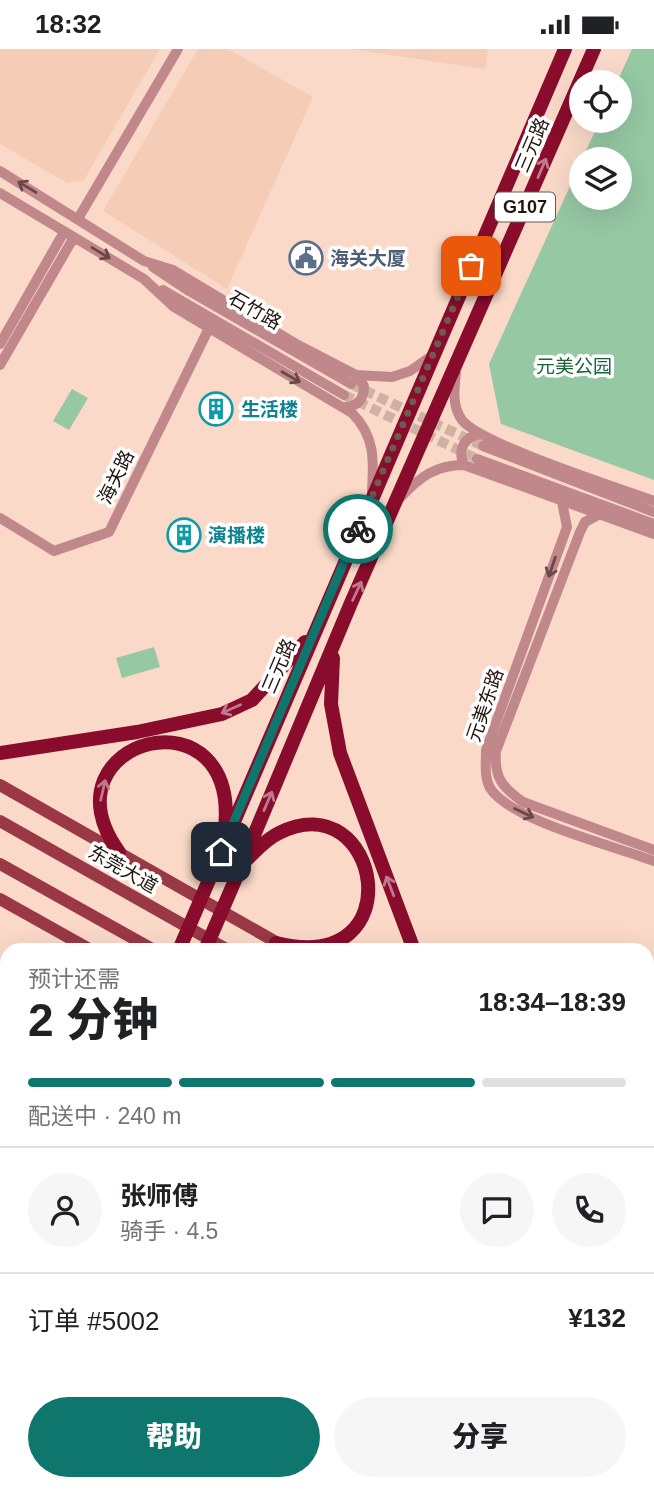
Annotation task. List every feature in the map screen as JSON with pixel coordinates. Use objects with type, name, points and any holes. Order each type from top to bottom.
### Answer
[{"type":"highway","name":"三元路","points":[[182,943],[430,357],[565,49]]},
{"type":"highway","name":"三元路","points":[[208,943],[335,643],[594,49]]},
{"type":"highway","points":[[0,753],[137,732],[222,714],[252,700],[315,630]]},
{"type":"highway","points":[[335,643],[331,704],[340,753],[411,943]]},
{"type":"highway","points":[[119,852],[106,834],[100,817],[104,779],[124,753],[140,745],[173,742],[191,746],[206,756],[215,771],[223,790],[225,808],[221,852]]},
{"type":"highway","points":[[242,864],[276,834],[296,826],[332,829],[346,837],[366,862],[370,880],[369,900],[362,918],[352,932],[331,943]]},
{"type":"main road","points":[[0,785],[276,943]]},
{"type":"main road","name":"东莞大道","points":[[0,821],[216,943]]},
{"type":"main road","points":[[0,864],[141,943]]},
{"type":"main road","points":[[0,899],[79,943]]},
{"type":"street","points":[[79,217],[178,49]]},
{"type":"street","points":[[0,171],[79,217],[144,261],[173,270],[364,386],[364,393],[357,404],[344,407]]},
{"type":"street","points":[[0,193],[144,279],[174,307],[344,407],[364,426],[372,443],[374,461],[371,500]]},
{"type":"street","points":[[0,345],[69,235]]},
{"type":"street","points":[[0,365],[69,235]]},
{"type":"street","name":"石竹路","points":[[144,279],[344,395]]},
{"type":"street","name":"海关路","points":[[0,518],[54,551],[109,532],[209,328]]},
{"type":"street","points":[[354,379],[393,377],[410,372],[430,357]]},
{"type":"street","points":[[457,366],[454,392],[458,413],[463,422],[480,434],[654,501]]},
{"type":"street","points":[[464,465],[461,455],[463,445],[470,437],[480,434]]},
{"type":"street","points":[[483,446],[654,512]]},
{"type":"street","points":[[477,459],[654,524]]},
{"type":"street","points":[[398,500],[424,475],[436,468],[464,465],[654,534]]},
{"type":"street","name":"元美东路","points":[[562,502],[566,527],[486,750],[489,786],[500,799],[521,814],[654,861]]},
{"type":"street","name":"元美东路","points":[[598,515],[585,522],[580,532],[496,751],[495,768],[498,780],[523,802],[654,849]]},
{"type":"shaded area","points":[[0,49],[160,49],[84,180],[67,183],[0,144]]},
{"type":"shaded area","points":[[198,49],[228,49],[313,97],[227,289],[103,211]]},
{"type":"shaded area","points":[[350,49],[488,49],[485,69]]},
{"type":"green space","name":"元美公园","points":[[632,49],[654,49],[654,480],[501,424],[489,364],[569,188],[569,210],[632,210],[632,147],[588,147],[594,133],[632,133],[632,70],[622,70]]},
{"type":"green space","points":[[72,389],[88,398],[69,430],[53,421]]},
{"type":"green space","points":[[154,647],[160,667],[122,678],[116,658]]},
{"type":"tunnel","points":[[351,384],[483,446]]},
{"type":"tunnel","points":[[344,395],[477,459]]},
{"type":"way so far","points":[[358,529],[471,266]]},
{"type":"place","name":"海关大厦","points":[[306,258]]},
{"type":"place","name":"生活楼","points":[[216,409]]},
{"type":"place","name":"演播楼","points":[[184,535]]},
{"type":"route","points":[[221,852],[358,529]]}]
